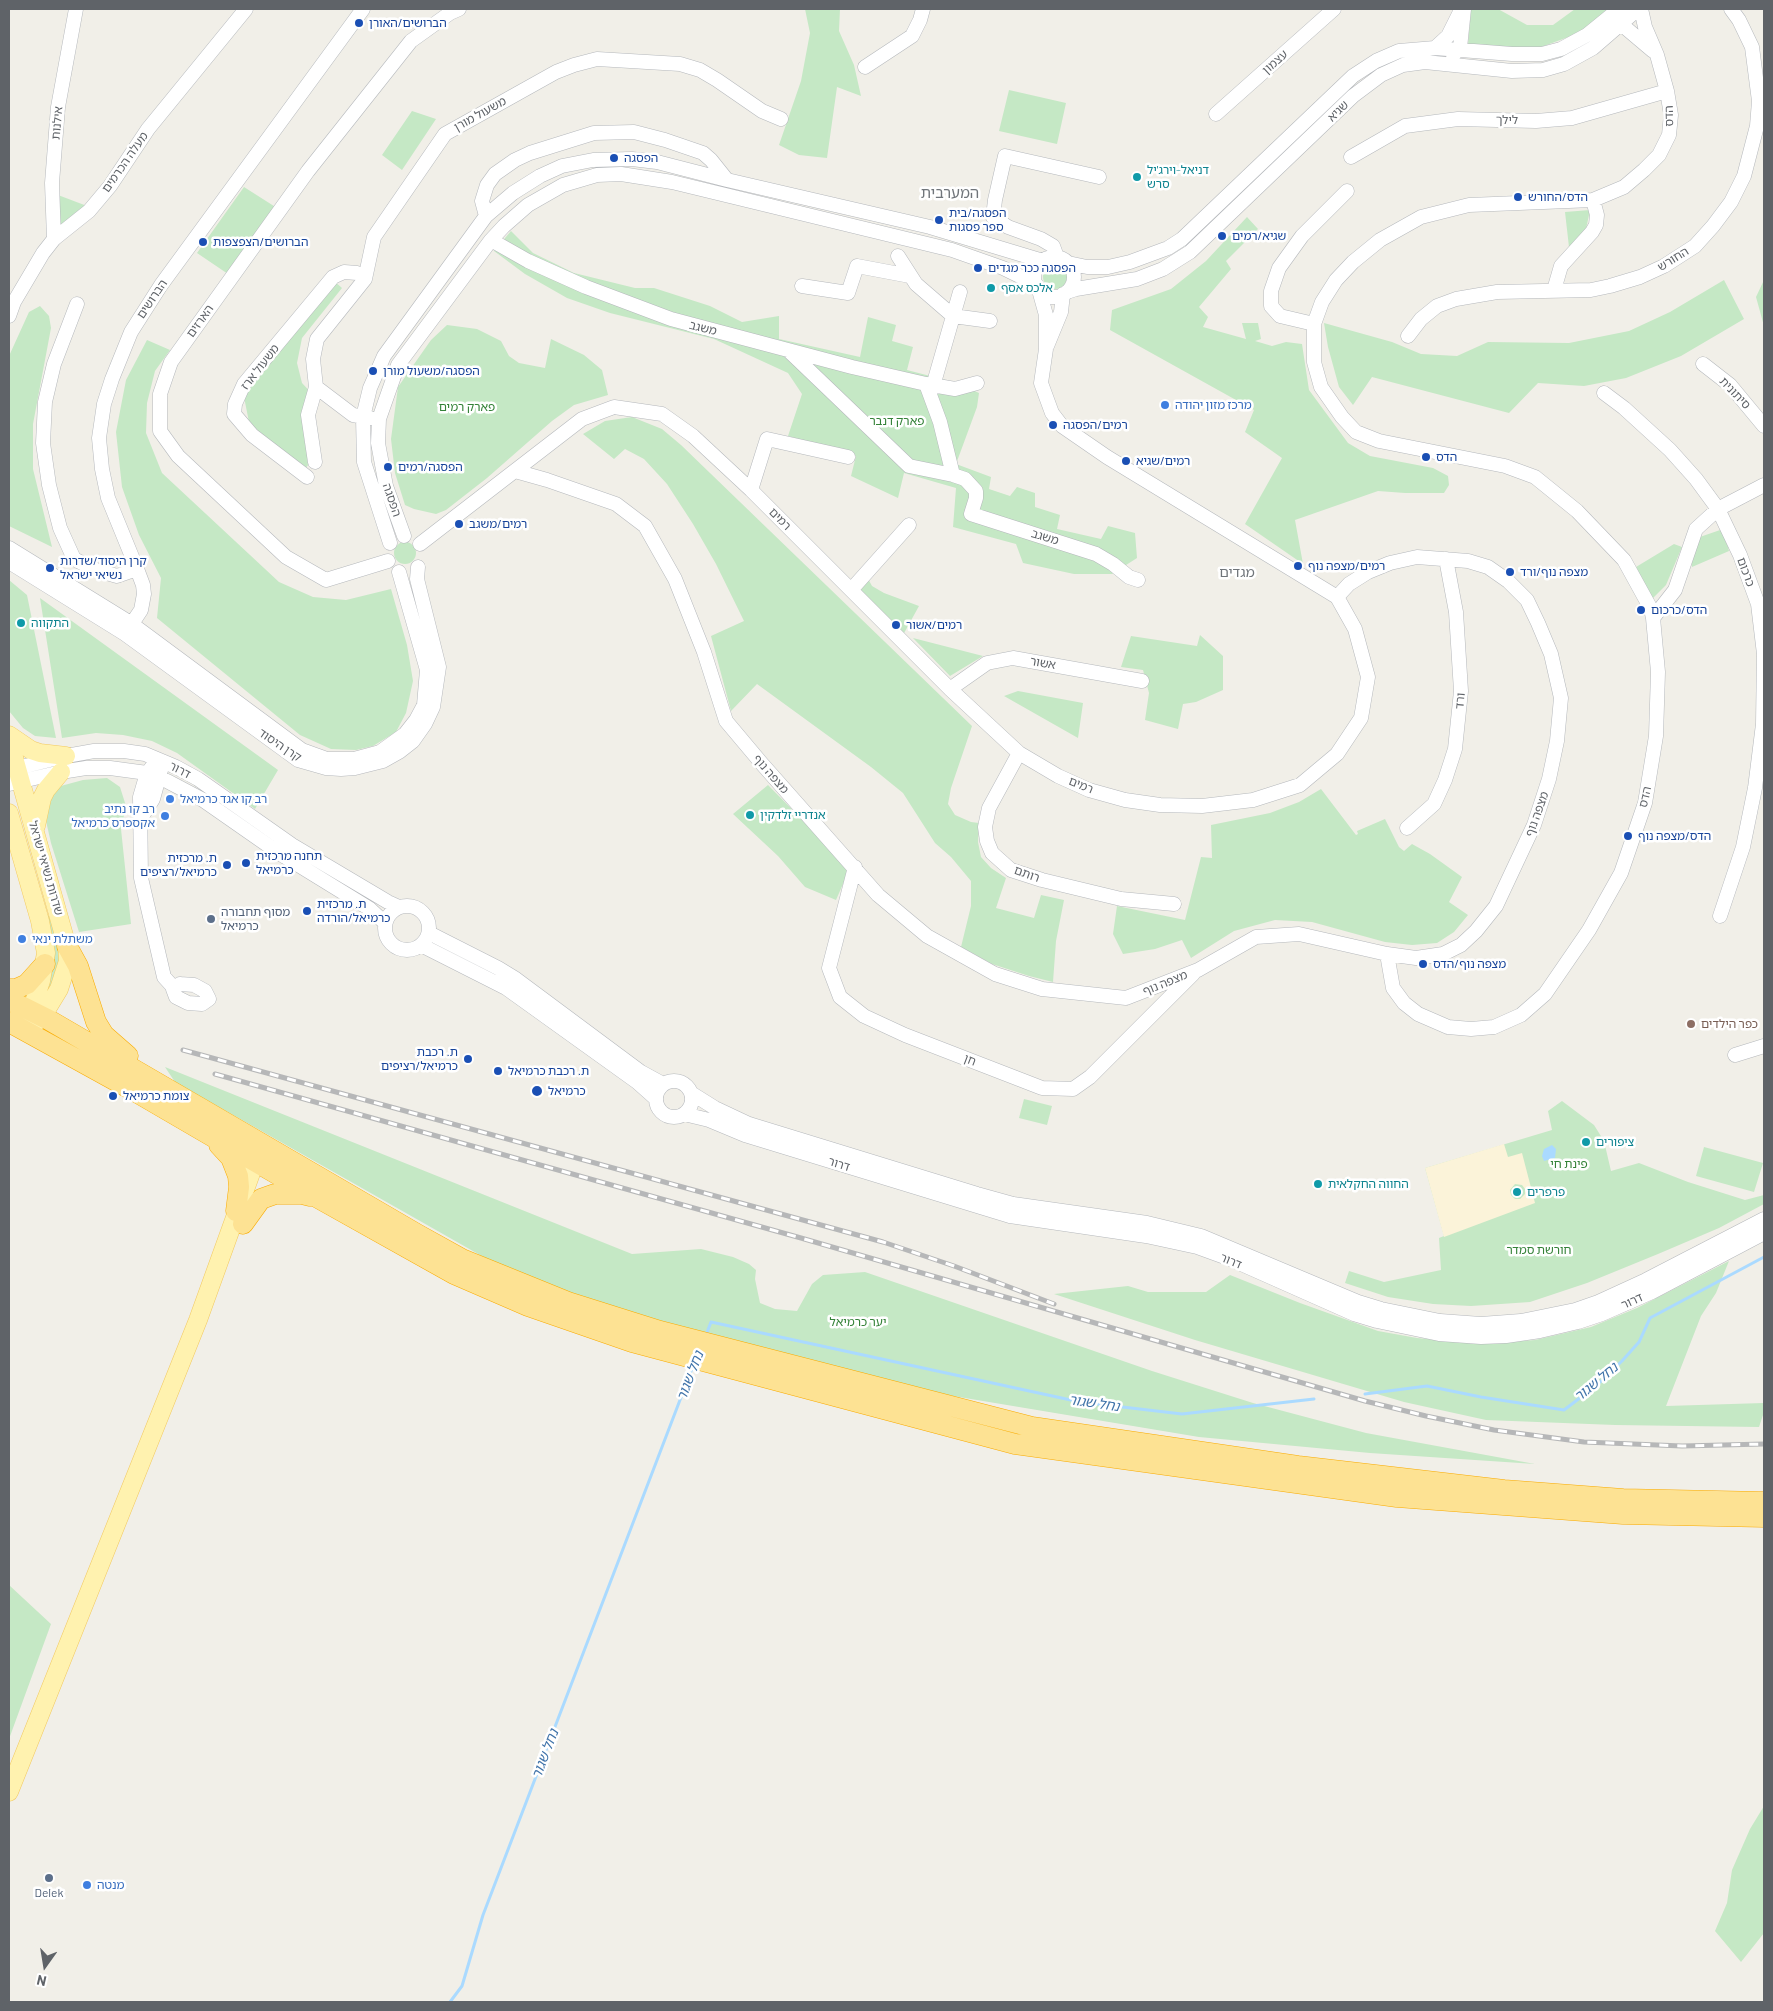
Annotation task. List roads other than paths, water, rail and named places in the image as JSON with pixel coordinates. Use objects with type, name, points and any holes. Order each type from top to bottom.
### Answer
[{"type":"highway","points":[[67,946],[78,966],[96,1022],[104,1034],[170,1091],[318,1198],[447,1270],[495,1292],[593,1330],[700,1351],[1032,1427],[1298,1466],[1486,1488],[1622,1499],[1764,1502]]},
{"type":"highway","points":[[9,990],[27,984],[45,964]]},
{"type":"highway","points":[[9,1000],[170,1091]]},
{"type":"highway","points":[[9,1022],[28,1030],[202,1130],[417,1234],[470,1262],[568,1302],[638,1325],[700,1351],[1014,1444],[1397,1496],[1614,1513],[1764,1517]]},
{"type":"highway","points":[[202,1130],[223,1149],[235,1165],[240,1188],[240,1218]]},
{"type":"highway","points":[[240,1218],[261,1199],[275,1194],[302,1194],[318,1198]]},
{"type":"main road","points":[[9,735],[31,750],[64,764],[42,798],[38,812],[36,832]]},
{"type":"main road","name":"שדרות נשיאי ישראל","points":[[9,740],[14,776],[36,832],[67,946],[68,960],[59,989],[36,1014],[28,1030]]},
{"type":"main road","name":"שדרות נשיאי ישראל","points":[[9,813],[12,830],[40,921],[46,953],[36,1014]]},
{"type":"main road","points":[[9,1792],[264,1159]]},
{"type":"street","name":"אילנות","points":[[54,239],[52,183],[58,106],[76,9]]},
{"type":"street","name":"מעלה הכרמים","points":[[9,316],[14,302],[43,253],[54,239],[89,211],[110,186],[148,129],[246,9]]},
{"type":"street","name":"הברושים","points":[[129,629],[143,603],[143,585],[108,498],[102,469],[99,438],[104,404],[131,332],[161,284],[363,9]]},
{"type":"street","name":"הארזים","points":[[388,561],[326,580],[286,557],[178,456],[160,431],[160,394],[171,362],[308,171],[411,41],[450,13],[459,9]]},
{"type":"street","points":[[865,67],[912,36],[923,9]]},
{"type":"street","name":"עצמון","points":[[1216,114],[1334,9]]},
{"type":"street","points":[[1435,48],[1448,36],[1463,9]]},
{"type":"street","points":[[1444,63],[1460,48],[1463,9]]},
{"type":"street","points":[[1620,9],[1621,24],[1657,55]]},
{"type":"street","name":"שגיא","points":[[1056,260],[1087,267],[1108,267],[1130,262],[1168,248],[1204,220],[1353,76],[1376,61],[1399,51],[1435,48],[1460,48],[1512,54],[1542,54],[1561,49],[1586,35],[1620,9]]},
{"type":"street","name":"שגיא","points":[[1065,293],[1076,288],[1137,279],[1163,269],[1190,252],[1353,96],[1381,75],[1403,66],[1425,62],[1512,71],[1543,70],[1564,64],[1593,48],[1640,9]]},
{"type":"street","name":"הדס","points":[[1387,954],[1393,988],[1404,1002],[1418,1014],[1448,1027],[1471,1029],[1494,1027],[1521,1015],[1545,994],[1589,930],[1621,873],[1645,803],[1656,736],[1658,672],[1653,618],[1651,609],[1624,560],[1577,511],[1535,477],[1505,466],[1379,441],[1356,432],[1342,417],[1321,387],[1314,362],[1314,324],[1322,302],[1336,280],[1353,262],[1380,240],[1421,217],[1469,205],[1593,200],[1624,187],[1659,155],[1669,135],[1671,115],[1667,91],[1657,55],[1645,27],[1640,9]]},
{"type":"street","name":"החורש","points":[[1408,336],[1421,319],[1438,306],[1456,299],[1497,292],[1590,290],[1610,286],[1640,278],[1664,266],[1695,246],[1731,202],[1744,176],[1757,126],[1760,101],[1752,47],[1739,20],[1731,9]]},
{"type":"street","name":"משעול מורן","points":[[316,386],[313,358],[317,339],[365,279],[374,237],[379,227],[446,134],[556,72],[574,64],[597,59],[680,64],[700,70],[762,111],[781,119]]},
{"type":"street","name":"לילך","points":[[1351,157],[1405,126],[1458,119],[1536,121],[1572,118],[1667,91]]},
{"type":"street","points":[[486,216],[482,201],[486,185],[495,174],[515,160],[530,153],[594,133],[634,132],[666,140],[703,153],[727,180],[725,196]]},
{"type":"street","points":[[1056,260],[1053,246],[1008,227],[994,217],[995,200],[1005,156],[1099,177]]},
{"type":"street","name":"הפסגה","points":[[390,543],[364,462],[363,417],[370,388],[384,356],[486,216],[513,193],[540,176],[562,166],[593,160],[657,162],[930,227],[1056,260]]},
{"type":"street","name":"הפסגה","points":[[404,536],[386,486],[378,443],[379,419],[398,366],[491,240],[528,205],[563,185],[597,175],[621,174],[653,178],[952,250],[1003,268],[1038,287]]},
{"type":"street","points":[[1314,324],[1280,316],[1271,306],[1272,291],[1279,268],[1302,236],[1347,191]]},
{"type":"street","points":[[1554,290],[1560,266],[1592,232],[1596,225],[1597,215],[1593,200]]},
{"type":"street","name":"משגב","points":[[491,240],[528,261],[586,287],[662,316],[788,350],[930,385],[955,389],[977,384]]},
{"type":"street","points":[[898,256],[916,284],[954,316],[990,321]]},
{"type":"street","points":[[1056,260],[1072,268],[1074,281],[1065,293],[1050,296],[1038,287],[1035,272],[1056,260]]},
{"type":"street","points":[[802,286],[848,293],[857,266],[910,276]]},
{"type":"street","name":"משעול ארז","points":[[306,477],[252,435],[234,414],[235,404],[244,384],[333,277],[344,272],[357,273],[365,279]]},
{"type":"street","name":"רמים","points":[[420,544],[582,418],[614,407],[662,414],[693,436],[750,490],[950,689],[1019,753],[1058,776],[1089,790],[1126,800],[1160,805],[1202,806],[1249,801],[1300,785],[1337,754],[1361,718],[1368,677],[1355,628],[1337,597],[1107,457],[1062,426],[1052,412],[1041,383],[1046,349],[1046,315],[1038,287]]},
{"type":"street","points":[[788,350],[909,466],[953,475],[930,385],[954,316],[960,292]]},
{"type":"street","name":"רמים","points":[[1046,349],[1061,312],[1065,293]]},
{"type":"street","points":[[77,304],[54,364],[45,402],[43,442],[49,485],[60,528],[74,559],[96,570],[117,576],[137,569]]},
{"type":"street","name":"סיתונית","points":[[1703,364],[1730,385],[1764,426]]},
{"type":"street","points":[[315,462],[308,415],[316,386],[353,415],[379,419]]},
{"type":"street","name":"כרכום","points":[[1604,393],[1624,408],[1670,450],[1696,478],[1718,509],[1740,555],[1758,604],[1764,654],[1763,724],[1755,788],[1743,846],[1720,916]]},
{"type":"street","points":[[750,490],[767,439],[848,457]]},
{"type":"street","name":"מצפה נוף","points":[[515,471],[616,504],[645,526],[675,579],[704,652],[726,721],[762,765],[878,895],[927,936],[995,974],[1042,989],[1126,998],[1198,970],[1256,937],[1299,934],[1387,954],[1416,958],[1442,954],[1461,945],[1476,931],[1496,906],[1534,825],[1549,779],[1557,741],[1561,698],[1551,654],[1527,600],[1508,581],[1488,567],[1468,561],[1417,557],[1390,563],[1368,572],[1349,584],[1337,597]]},
{"type":"street","name":"משגב","points":[[953,475],[964,479],[976,491],[971,514],[1096,554],[1129,577],[1138,580]]},
{"type":"street","points":[[1653,618],[1675,590],[1696,529],[1718,509],[1764,485]]},
{"type":"street","points":[[851,590],[909,525]]},
{"type":"street","points":[[397,537],[415,538],[424,554],[418,568],[410,572],[399,572],[392,568],[386,551],[390,543],[397,537]]},
{"type":"street","name":"קרן היסוד","points":[[9,548],[302,750],[327,759],[354,759],[380,752],[394,744],[405,734],[424,706],[428,670],[399,572]]},
{"type":"street","name":"ורד","points":[[1407,828],[1434,804],[1445,780],[1454,749],[1461,691],[1456,612],[1446,559]]},
{"type":"street","name":"קרן היסוד","points":[[9,562],[129,629],[298,760],[326,768],[355,768],[383,761],[399,752],[413,741],[425,724],[433,707],[439,667],[417,579],[418,568]]},
{"type":"street","name":"אשור","points":[[950,689],[987,663],[1012,658],[1142,681]]},
{"type":"street","name":"דרור","points":[[14,776],[64,764],[94,751],[124,751],[145,754],[198,779],[292,845],[385,923]]},
{"type":"street","name":"רותם","points":[[1019,753],[989,808],[985,827],[987,841],[992,853],[1011,870],[1042,880],[1120,899],[1174,904]]},
{"type":"street","points":[[160,760],[161,770],[153,776],[141,818],[140,857],[143,890],[164,977],[174,988]]},
{"type":"street","name":"דרור","points":[[64,764],[86,768],[125,770],[153,776],[184,789],[279,853],[399,907]]},
{"type":"street","points":[[125,770],[147,798]]},
{"type":"street","points":[[147,798],[168,791],[184,789]]},
{"type":"street","name":"חן","points":[[854,867],[830,968],[840,997],[864,1016],[904,1036],[1042,1088],[1072,1089],[1090,1077],[1198,970]]},
{"type":"street","points":[[412,906],[420,910],[426,916],[429,924],[429,933],[421,945],[411,950],[394,946],[388,939],[385,931],[385,923],[389,914],[399,907],[412,906]]},
{"type":"street","points":[[429,933],[498,968],[541,997],[641,1072],[664,1084]]},
{"type":"street","points":[[421,945],[506,988],[638,1082],[655,1098]]},
{"type":"street","points":[[1735,1055],[1764,1046]]},
{"type":"street","points":[[678,1081],[688,1088],[691,1093],[691,1105],[684,1114],[672,1117],[666,1116],[657,1108],[655,1098],[657,1090],[664,1084],[678,1081]]},
{"type":"street","name":"דרור","points":[[691,1093],[715,1108],[749,1124],[968,1191],[1013,1204],[1148,1223],[1201,1236],[1358,1302],[1389,1311],[1440,1321],[1481,1324],[1520,1321],[1575,1310],[1598,1302],[1646,1280],[1764,1219]]},
{"type":"street","name":"דרור","points":[[684,1114],[709,1120],[745,1135],[1001,1214],[1146,1236],[1197,1247],[1354,1314],[1377,1321],[1439,1334],[1481,1337],[1506,1336],[1540,1331],[1578,1322],[1602,1314],[1652,1292],[1764,1233]]},
{"type":"water","points":[[1552,1145],[1556,1149],[1555,1158],[1544,1161],[1542,1156],[1544,1149]]},
{"type":"waterway","name":"נחל שגור","points":[[1365,1394],[1427,1386],[1481,1397],[1564,1410],[1597,1385],[1622,1361],[1639,1342],[1650,1318],[1764,1257]]},
{"type":"waterway","name":"נחל שגור","points":[[706,1335],[711,1322],[1080,1402],[1182,1414],[1314,1399]]},
{"type":"waterway","name":"נחל שגור","points":[[450,2002],[462,1986],[483,1915],[693,1366]]},
{"type":"railway","points":[[183,1050],[883,1242],[954,1266],[1054,1304]]},
{"type":"railway","points":[[215,1074],[801,1238],[1365,1401],[1426,1416],[1494,1430],[1584,1442],[1682,1446],[1764,1444]]},
{"type":"place","name":"הברושים/האורן","points":[[359,23]]},
{"type":"place","name":"הפסגה","points":[[614,158]]},
{"type":"place","name":"דניאל-וירג'יל סרש","points":[[1137,177]]},
{"type":"place","name":"הדס/החורש","points":[[1518,197]]},
{"type":"place","name":"הפסגה/בית ספר פסגות","points":[[939,220]]},
{"type":"place","name":"שגיא/רמים","points":[[1222,236]]},
{"type":"place","name":"הברושים/הצפצפות","points":[[203,242]]},
{"type":"place","name":"הפסגה ככר מגדים","points":[[978,268]]},
{"type":"place","name":"אלכס אסף","points":[[991,288]]},
{"type":"place","name":"הפסגה/משעול מורן","points":[[373,371]]},
{"type":"place","name":"מרכז מזון יהודה","points":[[1165,405]]},
{"type":"place","name":"רמים/הפסגה","points":[[1053,425]]},
{"type":"place","name":"הדס","points":[[1426,457]]},
{"type":"place","name":"רמים/שגיא","points":[[1126,461]]},
{"type":"place","name":"הפסגה/רמים","points":[[388,467]]},
{"type":"place","name":"רמים/משגב","points":[[459,524]]},
{"type":"place","name":"רמים/מצפה נוף","points":[[1298,566]]},
{"type":"place","name":"קרן היסוד/שדרות נשיאי ישראל","points":[[50,568]]},
{"type":"place","name":"מצפה נוף/ורד","points":[[1510,572]]},
{"type":"place","name":"הדס/כרכום","points":[[1641,610]]},
{"type":"place","name":"התקווה","points":[[21,623]]},
{"type":"place","name":"רמים/אשור","points":[[896,625]]},
{"type":"place","name":"רב קו אגד כרמיאל","points":[[170,799]]},
{"type":"place","name":"אנדריי זלדקין","points":[[750,815]]},
{"type":"place","name":"רב קו נתיב אקספרס כרמיאל","points":[[165,816]]},
{"type":"place","name":"הדס/מצפה נוף","points":[[1628,836]]},
{"type":"place","name":"תחנה מרכזית כרמיאל","points":[[246,863]]},
{"type":"place","name":"ת. מרכזית כרמיאל/רציפים","points":[[227,865]]},
{"type":"place","name":"ת. מרכזית כרמיאל/הורדה","points":[[307,911]]},
{"type":"place","name":"מסוף תחבורה כרמיאל","points":[[211,919]]},
{"type":"place","name":"משתלת ינאי","points":[[22,939]]},
{"type":"place","name":"מצפה נוף/הדס","points":[[1423,964]]},
{"type":"place","name":"כפר הילדים","points":[[1691,1024]]},
{"type":"place","name":"ת. רכבת כרמיאל/רציפים","points":[[468,1059]]},
{"type":"place","name":"ת. רכבת כרמיאל","points":[[498,1071]]},
{"type":"place","name":"כרמיאל","points":[[537,1091]]},
{"type":"place","name":"צומת כרמיאל","points":[[113,1096]]},
{"type":"place","name":"ציפורים","points":[[1586,1142]]},
{"type":"place","name":"החווה החקלאית","points":[[1318,1184]]},
{"type":"place","name":"פרפרים","points":[[1517,1192]]},
{"type":"place","name":"Delek","points":[[49,1878]]},
{"type":"place","name":"מנטה","points":[[87,1885]]},
{"type":"district","name":"המערבית","points":[[950,193]]},
{"type":"district","name":"מגדים","points":[[1237,572]]},
{"type":"park label","name":"פארק רמים","points":[[467,407]]},
{"type":"park label","name":"פארק דנבר","points":[[897,421]]},
{"type":"park label","name":"פינת חי","points":[[1569,1164]]},
{"type":"park label","name":"חורשת סמדר","points":[[1539,1250]]},
{"type":"park label","name":"יער כרמיאל","points":[[858,1322]]}]
